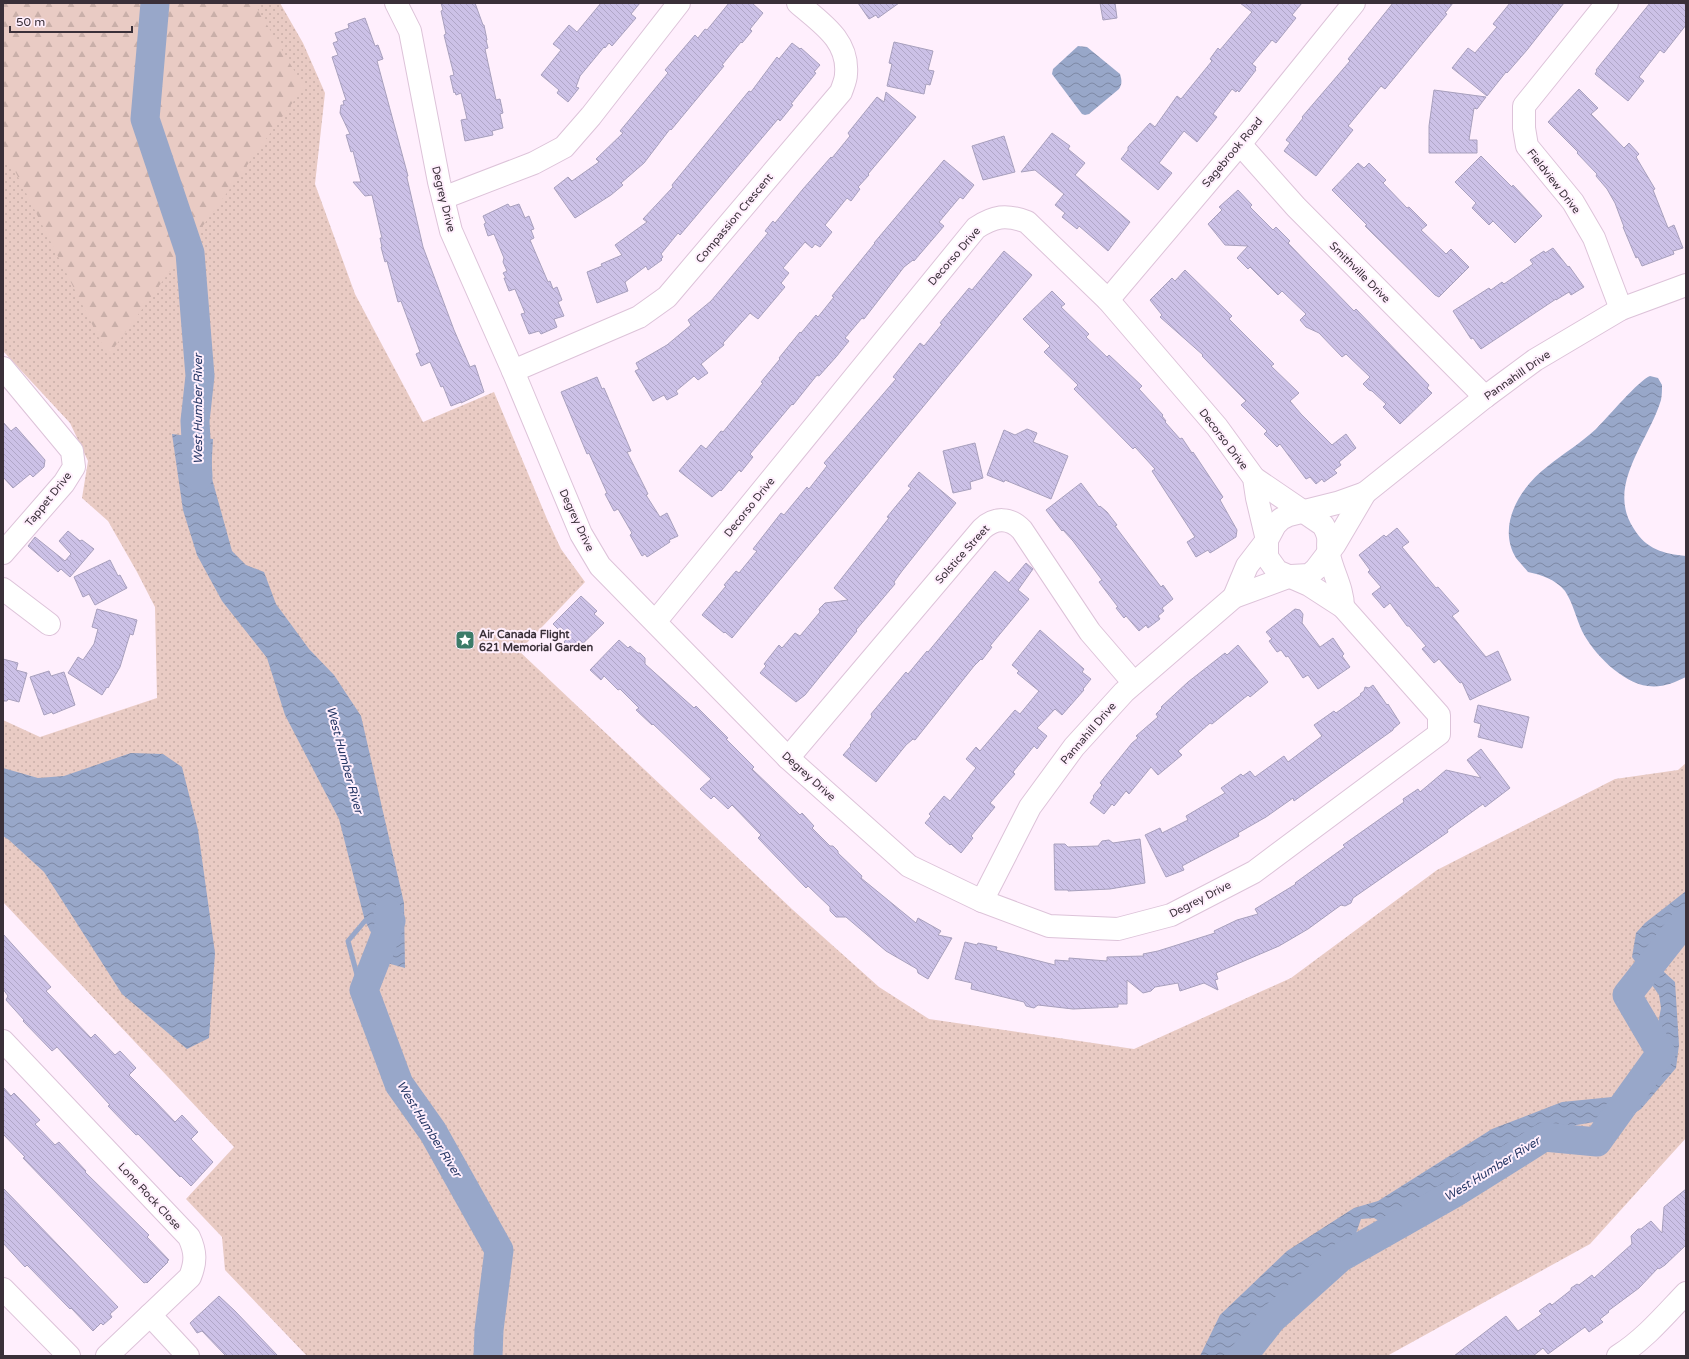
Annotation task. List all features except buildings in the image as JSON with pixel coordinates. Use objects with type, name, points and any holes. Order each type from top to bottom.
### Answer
[{"type":"street","name":"Degrey Drive","points":[[396,3],[410,31],[443,198],[451,231],[513,371],[581,534],[600,566],[788,758],[909,866],[982,901],[1049,926],[1118,929],[1171,915],[1254,872],[1439,734],[1439,716],[1343,607],[1309,585],[1291,576]]},
{"type":"street","points":[[443,198],[534,164],[564,148],[592,116],[679,3]]},
{"type":"street","name":"Compassion Crescent","points":[[513,371],[640,317],[667,297],[841,92],[846,75],[846,57],[839,40],[798,3]]},
{"type":"street","name":"Sagebrook Road","points":[[1108,300],[1240,144],[1354,3]]},
{"type":"street","name":"Fieldview Drive","points":[[1607,3],[1524,106],[1524,128],[1527,146],[1573,202],[1594,238],[1621,309]]},
{"type":"street","name":"Smithville Drive","points":[[1240,144],[1294,206],[1485,397]]},
{"type":"street","name":"Decorso Drive","points":[[655,622],[976,228],[987,221],[1000,217],[1014,217],[1027,222],[1108,300],[1217,427],[1254,478],[1267,540]]},
{"type":"street","name":"Pannahill Drive","points":[[1234,597],[1247,566],[1267,540],[1275,525],[1281,519],[1289,515],[1337,503],[1365,493],[1485,397],[1535,360],[1621,309],[1686,285]]},
{"type":"street","name":"Tappet Drive","points":[[3,368],[72,451],[74,467],[64,483],[3,553]]},
{"type":"street","points":[[1254,478],[1314,518],[1326,529],[1328,533],[1328,553],[1341,591],[1343,607]]},
{"type":"street","name":"Pannahill Drive","points":[[982,901],[1030,807],[1074,747],[1124,692],[1234,597],[1291,576],[1309,575],[1316,569],[1328,553],[1365,493]]},
{"type":"street","name":"Solstice Street","points":[[788,758],[982,529],[995,520],[1010,521],[1022,530],[1090,632],[1134,684]]},
{"type":"street","points":[[1267,540],[1267,558],[1278,571],[1291,576]]},
{"type":"street","points":[[3,589],[49,624]]},
{"type":"street","name":"Lone Rock Close","points":[[3,1041],[189,1237],[194,1247],[196,1257],[190,1277],[107,1356]]},
{"type":"street","points":[[3,1289],[69,1356]]},
{"type":"street","points":[[1618,1356],[1626,1351],[1655,1325],[1686,1293]]},
{"type":"street","points":[[150,1315],[188,1356]]},
{"type":"green space","points":[[3,3],[280,3],[303,43],[325,93],[315,184],[355,294],[423,422],[494,392],[561,549],[585,582],[519,651],[793,910],[879,987],[929,1019],[1134,1049],[1291,978],[1437,870],[1615,779],[1678,770],[1686,763],[1686,1138],[1590,1244],[1387,1356],[307,1356],[225,1270],[222,1237],[186,1199],[234,1147],[3,902],[3,720],[40,737],[157,698],[155,607],[108,521],[82,498],[88,461],[70,423],[3,351]]},
{"type":"green space","points":[[3,3],[254,3],[304,87],[108,356],[15,171],[3,158]]},
{"type":"water","points":[[1078,46],[1087,47],[1120,74],[1121,81],[1119,89],[1089,114],[1085,115],[1082,114],[1052,74],[1053,69]]},
{"type":"water","points":[[1650,376],[1658,378],[1662,385],[1661,400],[1632,464],[1627,480],[1624,496],[1626,513],[1639,536],[1650,546],[1670,554],[1686,556],[1686,677],[1658,686],[1638,684],[1609,666],[1587,640],[1565,591],[1557,583],[1548,578],[1528,572],[1516,558],[1511,545],[1509,533],[1510,520],[1514,507],[1529,484],[1538,474],[1596,429],[1631,391]]},
{"type":"water","points":[[172,434],[213,439],[211,475],[232,551],[246,565],[264,572],[276,604],[309,649],[334,675],[361,716],[404,903],[405,968],[387,963],[365,921],[339,819],[285,715],[267,658],[222,601],[197,555],[183,510]]},
{"type":"water","points":[[131,753],[163,754],[182,767],[198,830],[215,953],[209,1038],[187,1049],[122,994],[44,872],[3,836],[3,768],[38,778],[64,776]]},
{"type":"water","points":[[1686,891],[1686,917],[1667,924],[1655,945],[1653,962],[1675,982],[1679,1045],[1676,1068],[1641,1109],[1630,1116],[1553,1129],[1506,1149],[1387,1226],[1374,1218],[1361,1219],[1353,1242],[1300,1276],[1254,1326],[1242,1356],[1200,1356],[1220,1315],[1287,1251],[1354,1208],[1378,1201],[1492,1129],[1562,1102],[1612,1097],[1642,1077],[1653,1050],[1661,1008],[1659,995],[1632,957],[1636,933],[1645,923]]},
{"type":"waterway","name":"West Humber River","points":[[155,3],[145,119],[190,253],[200,376],[195,421],[198,477]]},
{"type":"waterway","name":"West Humber River","points":[[388,913],[391,921],[364,990],[399,1084],[433,1132],[499,1250],[489,1330],[488,1356]]},
{"type":"waterway","name":"West Humber River","points":[[1243,1356],[1271,1320],[1340,1258],[1453,1194],[1544,1137],[1597,1142],[1661,1053],[1627,995],[1686,920]]},
{"type":"waterway","points":[[365,921],[348,941],[384,1076],[433,1124],[475,1184],[493,1232],[495,1294],[482,1356]]},
{"type":"place","name":"Air Canada Flight 621 Memorial Garden","points":[[465,640]]}]
